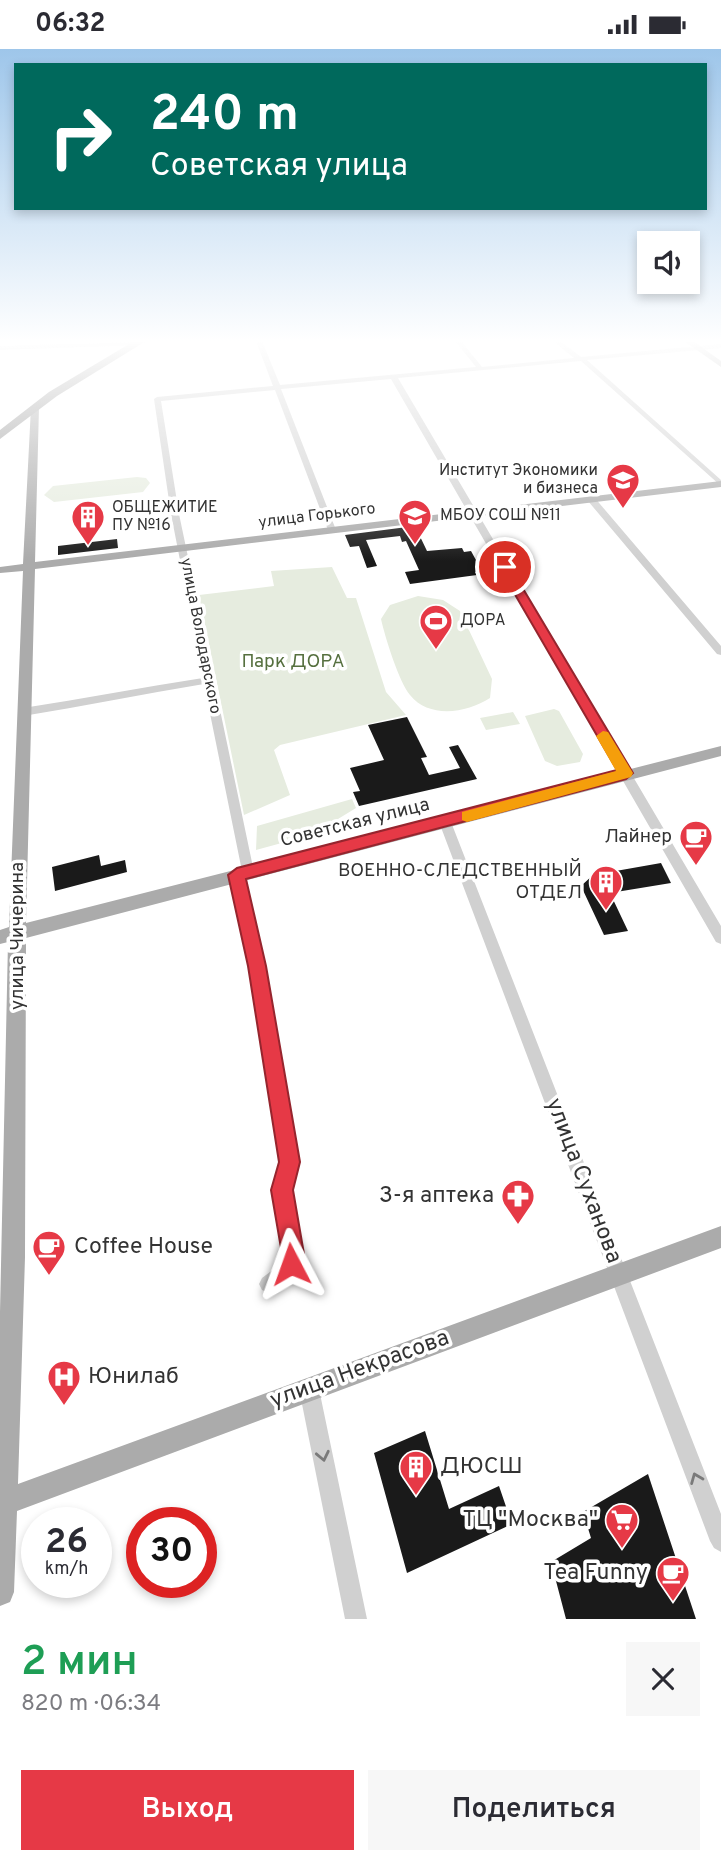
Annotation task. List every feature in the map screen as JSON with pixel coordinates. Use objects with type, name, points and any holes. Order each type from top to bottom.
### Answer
[{"type":"highway","points":[[0,436],[26,414]]},
{"type":"main road","name":"улица Чичерина","points":[[0,1592],[14,1257],[10,934],[23,712],[35,414]]},
{"type":"main road","name":"улица Горького","points":[[0,570],[721,484]]},
{"type":"main road","name":"Советская улица","points":[[10,934],[626,773],[721,751]]},
{"type":"main road","name":"улица Некрасова","points":[[2,1504],[721,1237]]},
{"type":"street","name":"улица Володарского","points":[[160,414],[182,548],[209,680],[290,1162],[282,1190],[293,1254],[291,1264],[277,1279],[268,1284]]},
{"type":"street","points":[[287,414],[332,530]]},
{"type":"street","points":[[416,414],[721,938]]},
{"type":"street","points":[[642,414],[721,484]]},
{"type":"street","points":[[591,499],[721,652]]},
{"type":"street","points":[[23,712],[86,701],[99,702],[109,696],[209,680]]},
{"type":"street","name":"улица Суханова","points":[[445,822],[721,1541]]},
{"type":"street","points":[[309,1389],[356,1619]]},
{"type":"green space","points":[[146,478],[150,483],[143,492],[54,502],[44,495],[53,486]]},
{"type":"green space","name":"Парк ДОРА","points":[[332,567],[347,598],[356,598],[386,692],[406,715],[280,745],[274,750],[290,795],[244,815],[199,595],[274,586],[271,571]]},
{"type":"green space","name":"ДОРА","points":[[418,596],[443,600],[460,611],[492,679],[490,698],[470,707],[448,711],[427,708],[410,695],[397,670],[381,619],[390,605]]},
{"type":"green space","points":[[554,709],[559,711],[583,754],[580,762],[557,766],[545,761],[525,716]]},
{"type":"green space","points":[[513,712],[520,724],[486,730],[480,718]]},
{"type":"green space","points":[[352,799],[356,808],[338,819],[333,829],[256,850],[257,826]]},
{"type":"building","points":[[415,526],[427,551],[462,548],[464,552],[471,551],[482,571],[475,572],[477,575],[410,584],[405,572],[419,570],[406,541],[402,542],[400,536],[366,540],[377,566],[367,568],[359,546],[350,547],[345,535]]},
{"type":"building","name":"ОБЩЕЖИТИЕ ПУ №16","points":[[117,539],[118,548],[58,555],[58,546]]},
{"type":"building","points":[[407,717],[427,757],[421,758],[429,775],[460,768],[449,747],[458,745],[477,779],[359,806],[353,792],[360,791],[350,768],[384,760],[368,725]]},
{"type":"building","points":[[99,855],[101,866],[125,860],[127,872],[55,891],[52,867]]},
{"type":"building","name":"ВОЕННО-СЛЕДСТВЕННЫЙ ОТДЕЛ","points":[[661,863],[671,883],[610,893],[628,931],[604,935],[581,886],[593,875]]},
{"type":"building","name":"ДЮСШ","points":[[425,1431],[449,1509],[499,1486],[512,1524],[407,1573],[374,1453]]},
{"type":"building","name":"ТЦ \"Москва\"","points":[[648,1474],[696,1619],[566,1619],[551,1562],[591,1538],[583,1512]]},
{"type":"slow traffic","points":[[467,816],[626,773],[603,736]]},
{"type":"place","name":"Институт Экономики и бизнеса","points":[[623,510]]},
{"type":"place","name":"МБОУ СОШ №11","points":[[415,546]]},
{"type":"place","name":"ОБЩЕЖИТИЕ ПУ №16","points":[[88,547]]},
{"type":"place","name":"ДОРА","points":[[436,651]]},
{"type":"place","name":"Лайнер","points":[[696,867]]},
{"type":"place","name":"ВОЕННО-СЛЕДСТВЕННЫЙ ОТДЕЛ","points":[[606,912]]},
{"type":"place","name":"3-я аптека","points":[[518,1226]]},
{"type":"place","name":"Coffee House","points":[[49,1277]]},
{"type":"place","name":"Юнилаб","points":[[64,1407]]},
{"type":"place","name":"ДЮСШ","points":[[416,1497]]},
{"type":"place","name":"ТЦ \"Москва\"","points":[[622,1550]]},
{"type":"place","name":"Tea Funny","points":[[673,1603]]},
{"type":"route","points":[[291,1264],[293,1254],[282,1190],[290,1162],[257,966],[237,875],[626,773],[505,567]]}]
